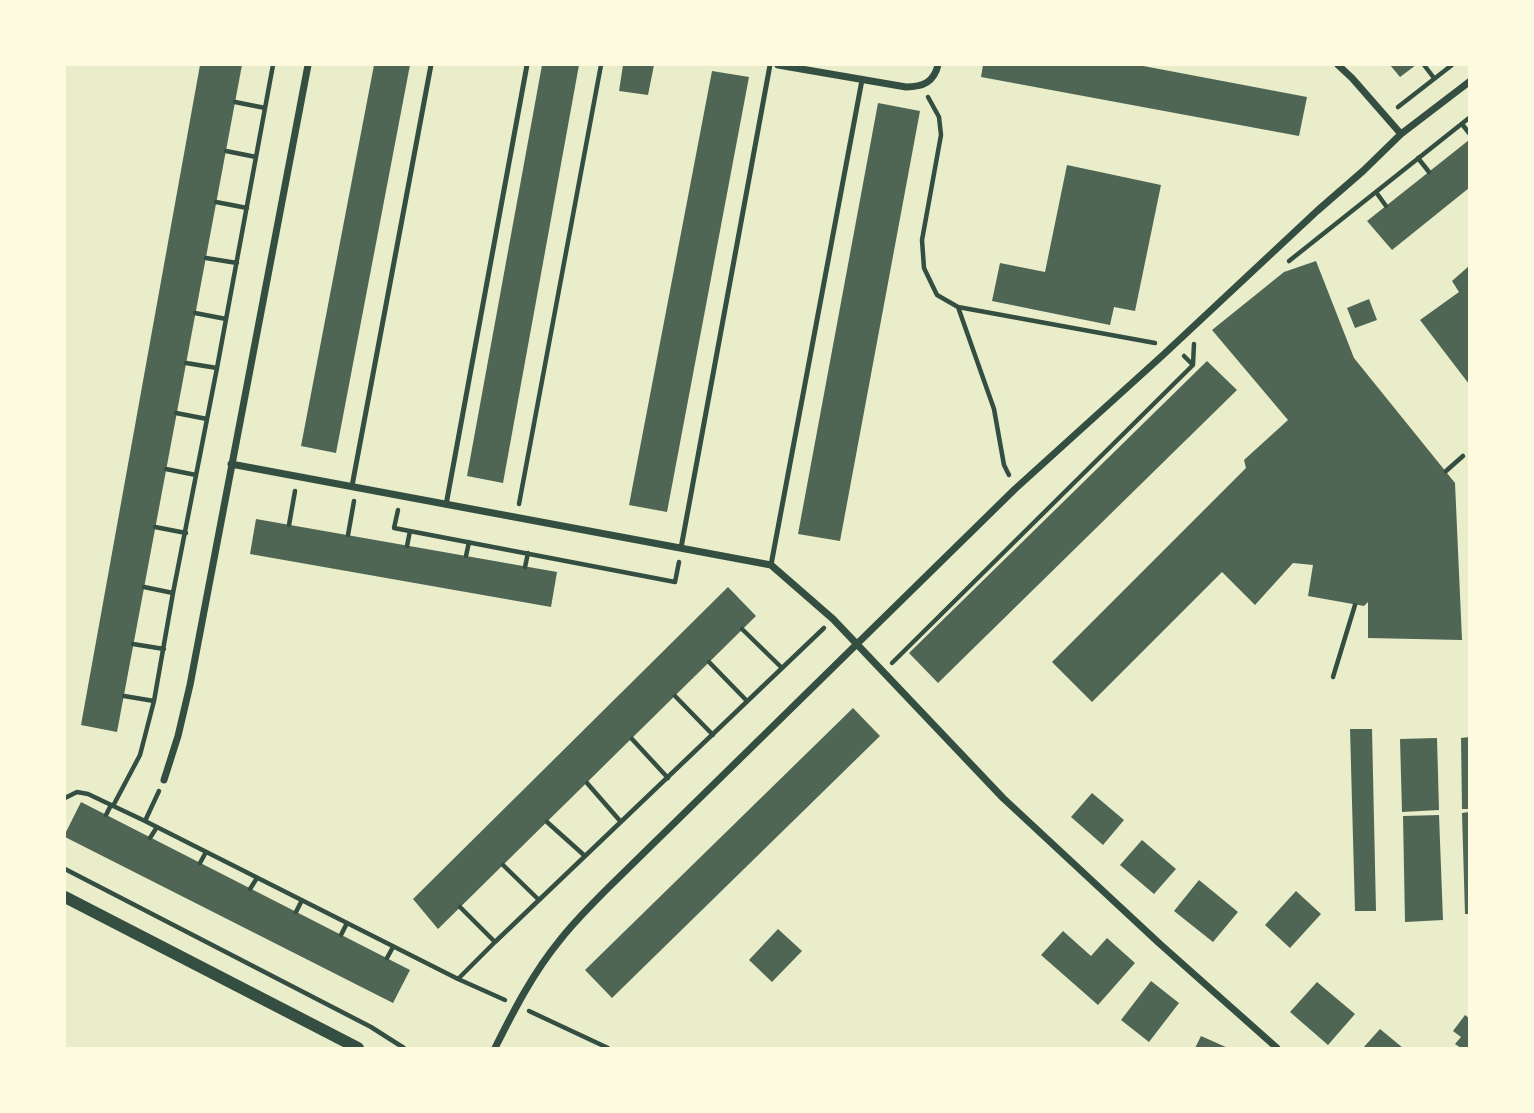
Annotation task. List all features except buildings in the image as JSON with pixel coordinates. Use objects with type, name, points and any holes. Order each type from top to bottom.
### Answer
[{"type":"street","points":[[164,780],[190,685],[308,65]]},
{"type":"street","points":[[778,65],[906,87],[922,86],[932,79],[938,65]]},
{"type":"street","points":[[1338,65],[1401,134]]},
{"type":"street","points":[[495,1048],[516,1005],[549,954],[588,908],[1015,489],[1401,134],[1469,82]]},
{"type":"street","points":[[231,464],[771,565],[856,643],[1003,798],[1277,1048]]},
{"type":"street","points":[[65,897],[358,1048]]},
{"type":"lane","points":[[354,487],[431,65]]},
{"type":"lane","points":[[446,505],[527,65]]},
{"type":"lane","points":[[681,548],[770,65]]},
{"type":"lane","points":[[771,565],[862,80]]},
{"type":"path","points":[[106,815],[140,755],[155,701],[273,65]]},
{"type":"path","points":[[517,517],[601,65]]},
{"type":"path","points":[[1424,65],[1434,78]]},
{"type":"path","points":[[1386,117],[1452,65]]},
{"type":"path","points":[[884,672],[1193,365],[1173,346],[958,307],[937,295],[924,268],[922,240],[941,135],[939,117],[922,86]]},
{"type":"path","points":[[235,102],[265,108]]},
{"type":"path","points":[[1330,227],[1469,118]]},
{"type":"path","points":[[1462,124],[1469,133]]},
{"type":"path","points":[[226,151],[256,157]]},
{"type":"path","points":[[1418,158],[1429,172]]},
{"type":"path","points":[[1376,192],[1386,206]]},
{"type":"path","points":[[216,202],[247,208]]},
{"type":"path","points":[[206,258],[237,263]]},
{"type":"path","points":[[958,307],[994,409],[1004,466],[1015,489]]},
{"type":"path","points":[[195,313],[226,319]]},
{"type":"path","points":[[186,363],[217,368]]},
{"type":"path","points":[[176,412],[207,419]]},
{"type":"path","points":[[1446,471],[1462,456]]},
{"type":"path","points":[[166,469],[196,475]]},
{"type":"path","points":[[289,525],[298,477]]},
{"type":"path","points":[[348,535],[354,487]]},
{"type":"path","points":[[401,496],[394,528],[675,582],[681,548]]},
{"type":"path","points":[[155,527],[186,533]]},
{"type":"path","points":[[407,546],[410,531]]},
{"type":"path","points":[[466,556],[469,542]]},
{"type":"path","points":[[525,566],[528,553]]},
{"type":"path","points":[[144,587],[173,593]]},
{"type":"path","points":[[1333,677],[1355,605]]},
{"type":"path","points":[[458,979],[833,620]]},
{"type":"path","points":[[743,629],[782,668]]},
{"type":"path","points":[[133,644],[164,649]]},
{"type":"path","points":[[709,663],[747,701]]},
{"type":"path","points":[[124,696],[155,701]]},
{"type":"path","points":[[675,696],[713,735]]},
{"type":"path","points":[[632,739],[668,778]]},
{"type":"path","points":[[145,821],[164,780]]},
{"type":"path","points":[[587,783],[621,822]]},
{"type":"path","points":[[65,798],[81,792],[112,805],[458,979],[608,1048]]},
{"type":"path","points":[[547,822],[585,856]]},
{"type":"path","points":[[150,838],[157,827]]},
{"type":"path","points":[[200,863],[206,852]]},
{"type":"path","points":[[503,866],[539,900]]},
{"type":"path","points":[[65,869],[371,1027],[404,1048]]},
{"type":"path","points":[[250,889],[257,878]]},
{"type":"path","points":[[296,912],[302,900]]},
{"type":"path","points":[[460,907],[495,942]]},
{"type":"path","points":[[341,935],[348,923]]},
{"type":"path","points":[[387,958],[393,946]]}]
